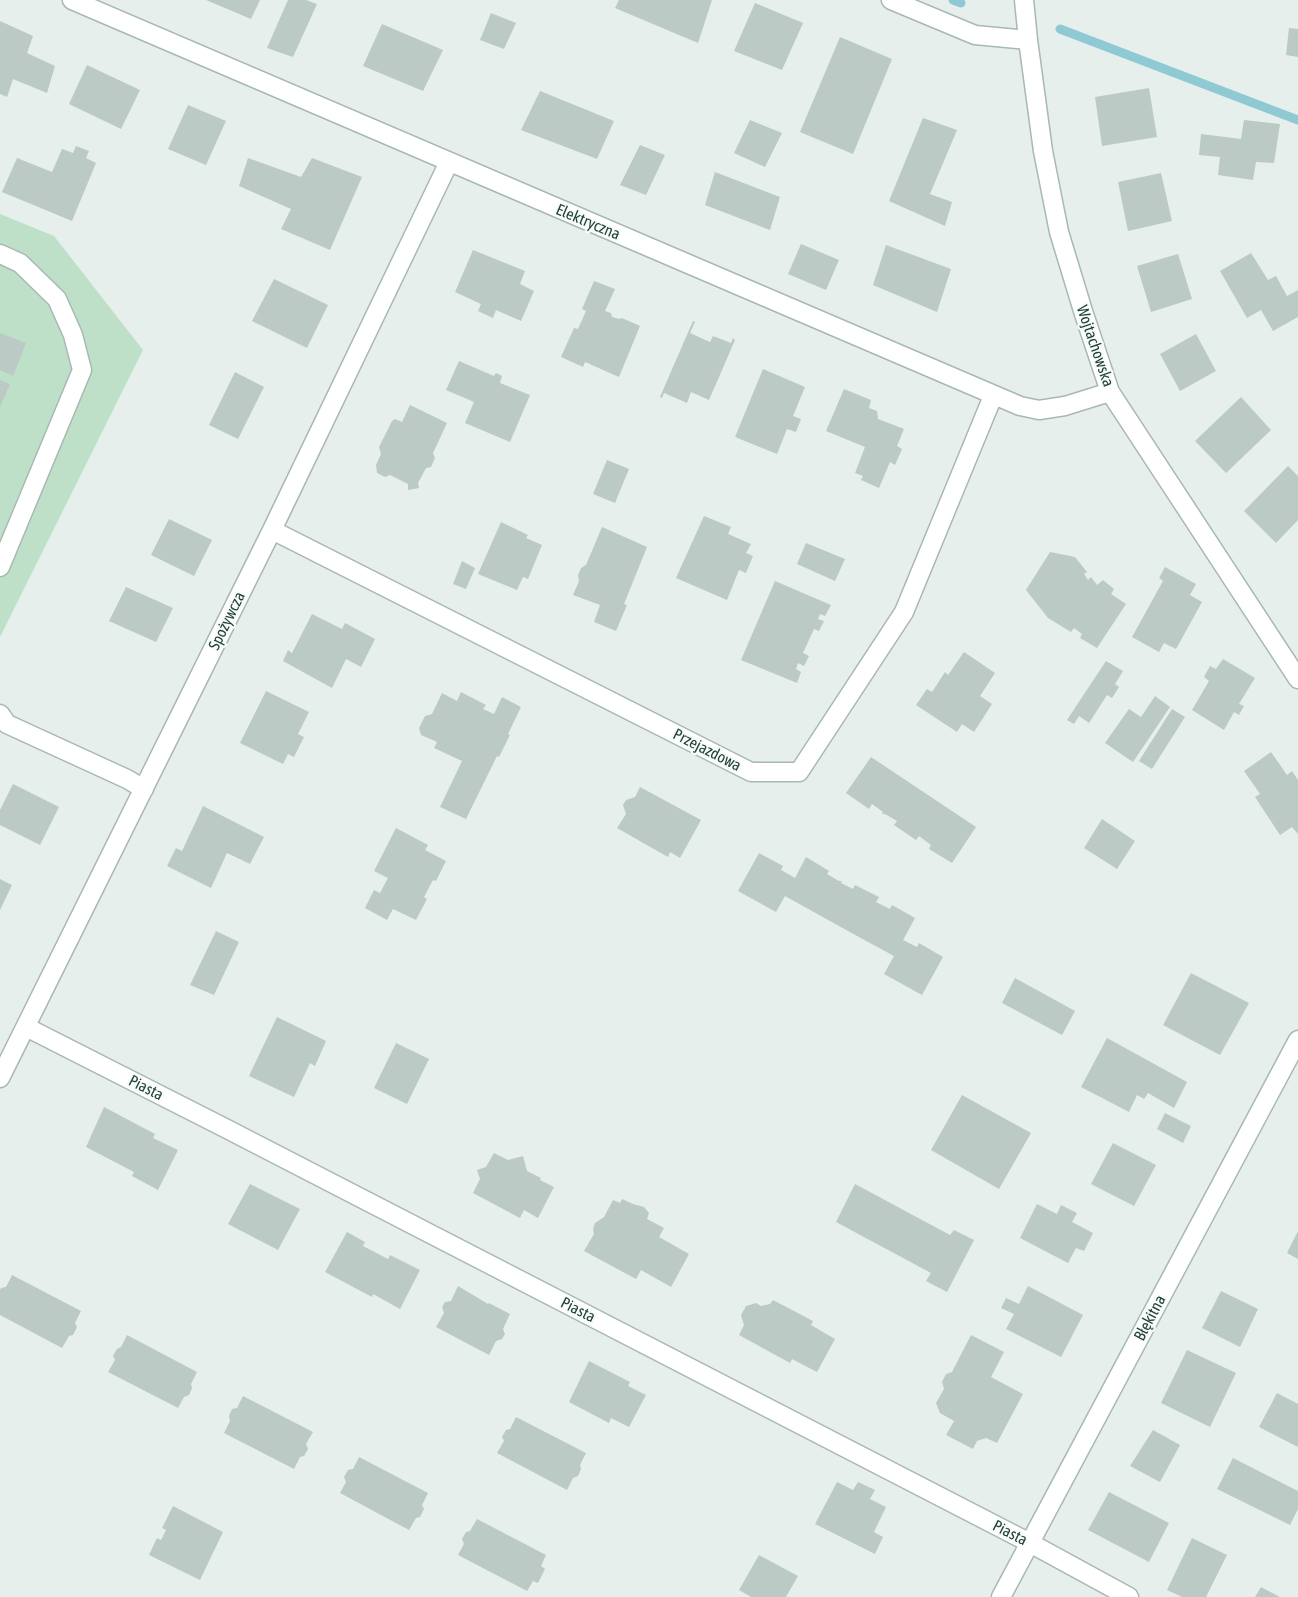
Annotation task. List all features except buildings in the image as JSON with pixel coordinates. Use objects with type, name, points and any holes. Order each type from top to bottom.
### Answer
[{"type":"street","name":"Elektryczna","points":[[72,0],[993,396],[1039,410],[1065,406],[1110,392]]},
{"type":"street","points":[[891,0],[975,35],[1028,40]]},
{"type":"street","name":"Wojtachowska","points":[[1024,0],[1042,151],[1059,232],[1110,392],[1298,679]]},
{"type":"street","name":"Spożywcza","points":[[0,1078],[272,530],[449,162]]},
{"type":"street","points":[[0,254],[20,262],[57,299],[73,335],[82,370],[0,567]]},
{"type":"street","name":"Przejazdowa","points":[[272,530],[751,772],[799,772],[904,612],[993,396]]},
{"type":"street","points":[[0,714],[7,724],[144,789]]},
{"type":"street","name":"Piasta","points":[[26,1027],[1030,1543],[1129,1597]]},
{"type":"street","name":"Błękitna","points":[[1001,1597],[1298,1040]]},
{"type":"green space","points":[[0,214],[54,236],[143,350],[0,637]]},
{"type":"waterway","points":[[953,0],[961,3]]},
{"type":"waterway","points":[[1060,29],[1298,120]]}]
